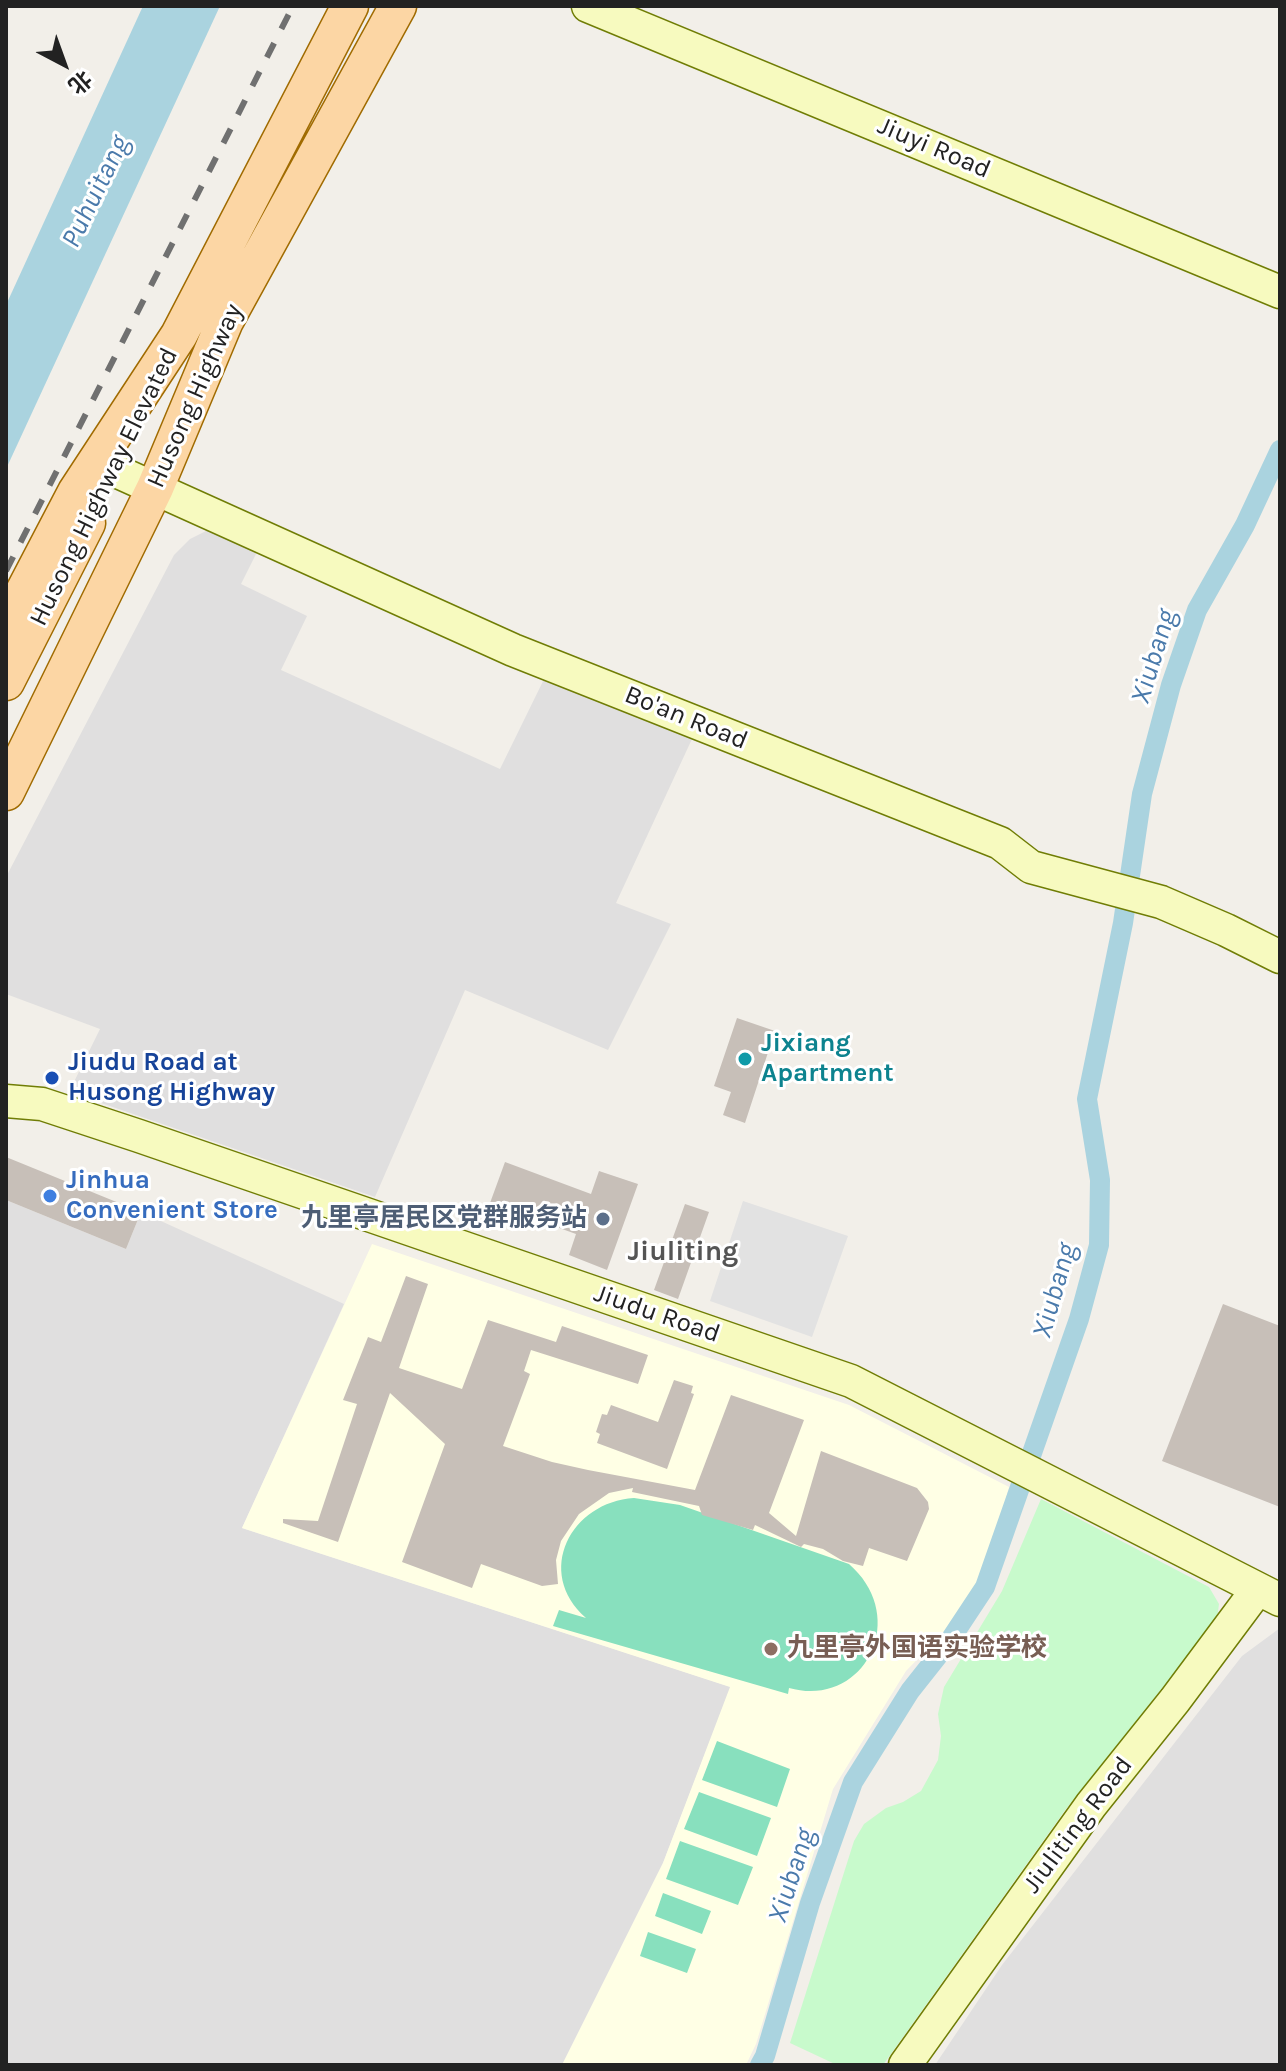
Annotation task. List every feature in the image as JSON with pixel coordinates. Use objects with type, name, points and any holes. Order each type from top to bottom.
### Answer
[{"type":"main road","name":"Husong Highway","points":[[6,792],[179,335],[350,6]]},
{"type":"main road","name":"Husong Highway","points":[[6,626],[76,492],[125,474],[225,321],[398,6]]},
{"type":"main road","name":"Husong Highway Elevated","points":[[6,682],[125,474]]},
{"type":"main road","name":"Husong Highway Elevated","points":[[6,737],[125,474]]},
{"type":"street","name":"Jiuyi Road","points":[[588,6],[1280,292]]},
{"type":"street","name":"Bo'an Road","points":[[125,474],[513,650],[1000,843],[1031,867],[1161,902],[1280,957]]},
{"type":"street","name":"Jiudu Road","points":[[6,1101],[42,1104],[139,1136],[851,1381],[1269,1595]]},
{"type":"street","name":"Jiuliting Road","points":[[905,2065],[1091,1805],[1175,1700],[1269,1595]]},
{"type":"shaded area","points":[[212,528],[260,546],[241,584],[307,616],[281,670],[500,769],[548,671],[698,726],[616,903],[671,924],[608,1050],[465,990],[375,1197],[69,1092],[100,1029],[6,994],[6,877],[174,555],[190,539]]},
{"type":"shaded area","points":[[6,1200],[126,1249],[141,1212],[344,1304],[242,1528],[731,1687],[663,1863],[562,2065],[6,2065]]},
{"type":"shaded area","points":[[743,1201],[848,1236],[812,1337],[710,1301]]},
{"type":"shaded area","name":"九里亭外国语实验学校","points":[[372,1244],[849,1405],[1009,1487],[995,1537],[976,1586],[949,1627],[906,1671],[833,1789],[756,2044],[746,2065],[562,2065],[663,1863],[730,1687],[242,1528]]},
{"type":"shaded area","points":[[1280,1628],[1280,2065],[935,2065],[1002,1965],[1242,1656]]},
{"type":"green space","points":[[634,1498],[680,1505],[849,1564],[867,1586],[876,1609],[877,1633],[870,1654],[857,1672],[839,1685],[816,1691],[789,1688],[788,1694],[553,1626],[559,1610],[586,1618],[571,1600],[563,1580],[562,1561],[567,1542],[577,1526],[593,1512],[612,1502]]},
{"type":"green space","points":[[1041,1499],[1209,1587],[1219,1604],[1217,1619],[1066,1809],[883,2065],[837,2065],[790,2043],[854,1841],[864,1824],[886,1808],[921,1791],[938,1760],[941,1736],[938,1714],[944,1687],[1002,1591]]},
{"type":"green space","points":[[717,1741],[790,1769],[777,1807],[702,1780]]},
{"type":"green space","points":[[699,1792],[771,1818],[757,1856],[684,1829]]},
{"type":"green space","points":[[680,1841],[753,1867],[738,1905],[666,1879]]},
{"type":"green space","points":[[663,1893],[711,1911],[702,1934],[655,1916]]},
{"type":"green space","points":[[648,1932],[696,1949],[687,1973],[640,1956]]},
{"type":"water","name":"Puhuitang","points":[[143,6],[220,6],[6,469],[6,305]]},
{"type":"building","name":"Jixiang Apartment","points":[[737,1018],[775,1031],[745,1123],[723,1115],[731,1092],[714,1086]]},
{"type":"building","points":[[6,1157],[141,1212],[126,1249],[6,1200]]},
{"type":"building","points":[[505,1162],[591,1194],[599,1171],[638,1184],[607,1270],[569,1255],[576,1234],[490,1203]]},
{"type":"building","points":[[685,1204],[709,1212],[678,1299],[654,1290]]},
{"type":"building","points":[[406,1276],[428,1284],[399,1368],[462,1389],[488,1320],[556,1342],[562,1326],[648,1355],[638,1384],[531,1350],[524,1371],[530,1374],[503,1446],[552,1462],[695,1490],[731,1395],[804,1420],[769,1513],[796,1536],[821,1451],[917,1488],[928,1502],[929,1509],[907,1561],[869,1548],[863,1566],[843,1561],[823,1549],[804,1544],[801,1547],[755,1525],[753,1530],[702,1515],[699,1506],[632,1492],[633,1488],[609,1493],[579,1514],[561,1541],[556,1560],[558,1584],[542,1586],[481,1564],[472,1588],[402,1562],[445,1444],[390,1393],[338,1542],[283,1523],[283,1519],[318,1521],[357,1404],[343,1400],[368,1337],[381,1342]]},
{"type":"building","points":[[1223,1304],[1280,1326],[1280,1507],[1162,1461]]},
{"type":"building","points":[[674,1380],[693,1386],[691,1393],[694,1394],[667,1469],[597,1443],[600,1434],[596,1432],[602,1414],[607,1415],[611,1405],[658,1422]]},
{"type":"waterway","name":"Xiubang","points":[[760,2065],[810,1903],[853,1782],[910,1691],[948,1643],[985,1587],[1079,1319],[1099,1245],[1100,1180],[1087,1099],[1123,923],[1142,794],[1171,685],[1197,610],[1245,525],[1280,450]]},
{"type":"railway","points":[[6,571],[293,6]]},
{"type":"place","name":"Jixiang Apartment","points":[[745,1059]]},
{"type":"place","name":"Jiudu Road at Husong Highway","points":[[52,1078]]},
{"type":"place","name":"Jinhua Convenient Store","points":[[50,1196]]},
{"type":"place","name":"九里亭居民区党群服务站","points":[[603,1219]]},
{"type":"place","name":"九里亭外国语实验学校","points":[[771,1649]]},
{"type":"district","name":"Jiuliting","points":[[683,1252]]}]
